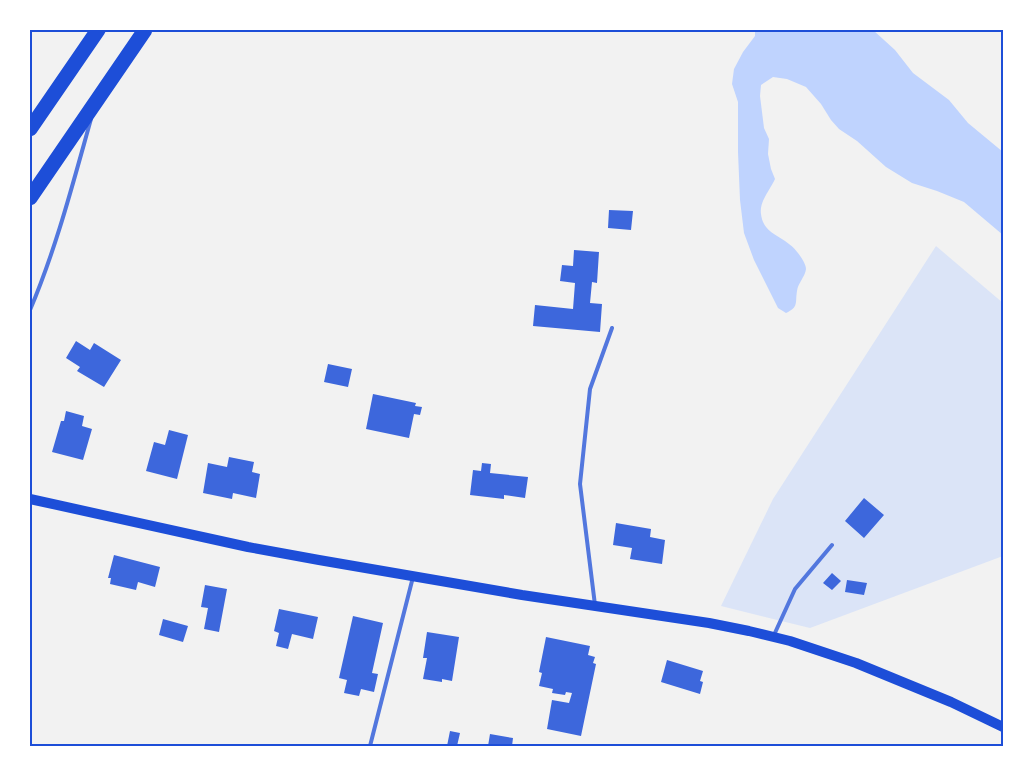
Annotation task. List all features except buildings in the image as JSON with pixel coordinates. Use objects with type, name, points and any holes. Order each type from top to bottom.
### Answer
[{"type":"highway","points":[[30,128],[98,30]]},
{"type":"highway","points":[[30,198],[145,30]]},
{"type":"main road","points":[[30,499],[248,547],[522,595],[709,623],[773,637],[864,666],[951,702],[1003,727]]},
{"type":"lane","points":[[30,310],[40,287],[61,224],[97,100]]},
{"type":"lane","points":[[594,605],[580,484],[590,389],[612,328]]},
{"type":"lane","points":[[773,637],[795,589],[832,545]]},
{"type":"lane","points":[[370,746],[413,577]]},
{"type":"shaded area","points":[[936,246],[1003,303],[1003,556],[810,628],[721,606],[773,499]]},
{"type":"water","points":[[755,30],[873,30],[895,50],[913,73],[949,100],[968,123],[1003,152],[1003,235],[964,202],[912,183],[886,167],[857,141],[839,129],[806,87],[787,79],[773,77],[761,85],[760,96],[764,128],[769,139],[768,154],[775,179],[763,201],[761,210],[762,220],[768,229],[794,249],[806,266],[798,288],[795,307],[786,313],[778,308],[754,260],[744,233],[740,200],[738,102],[732,84],[734,69],[743,52],[755,36]]}]
